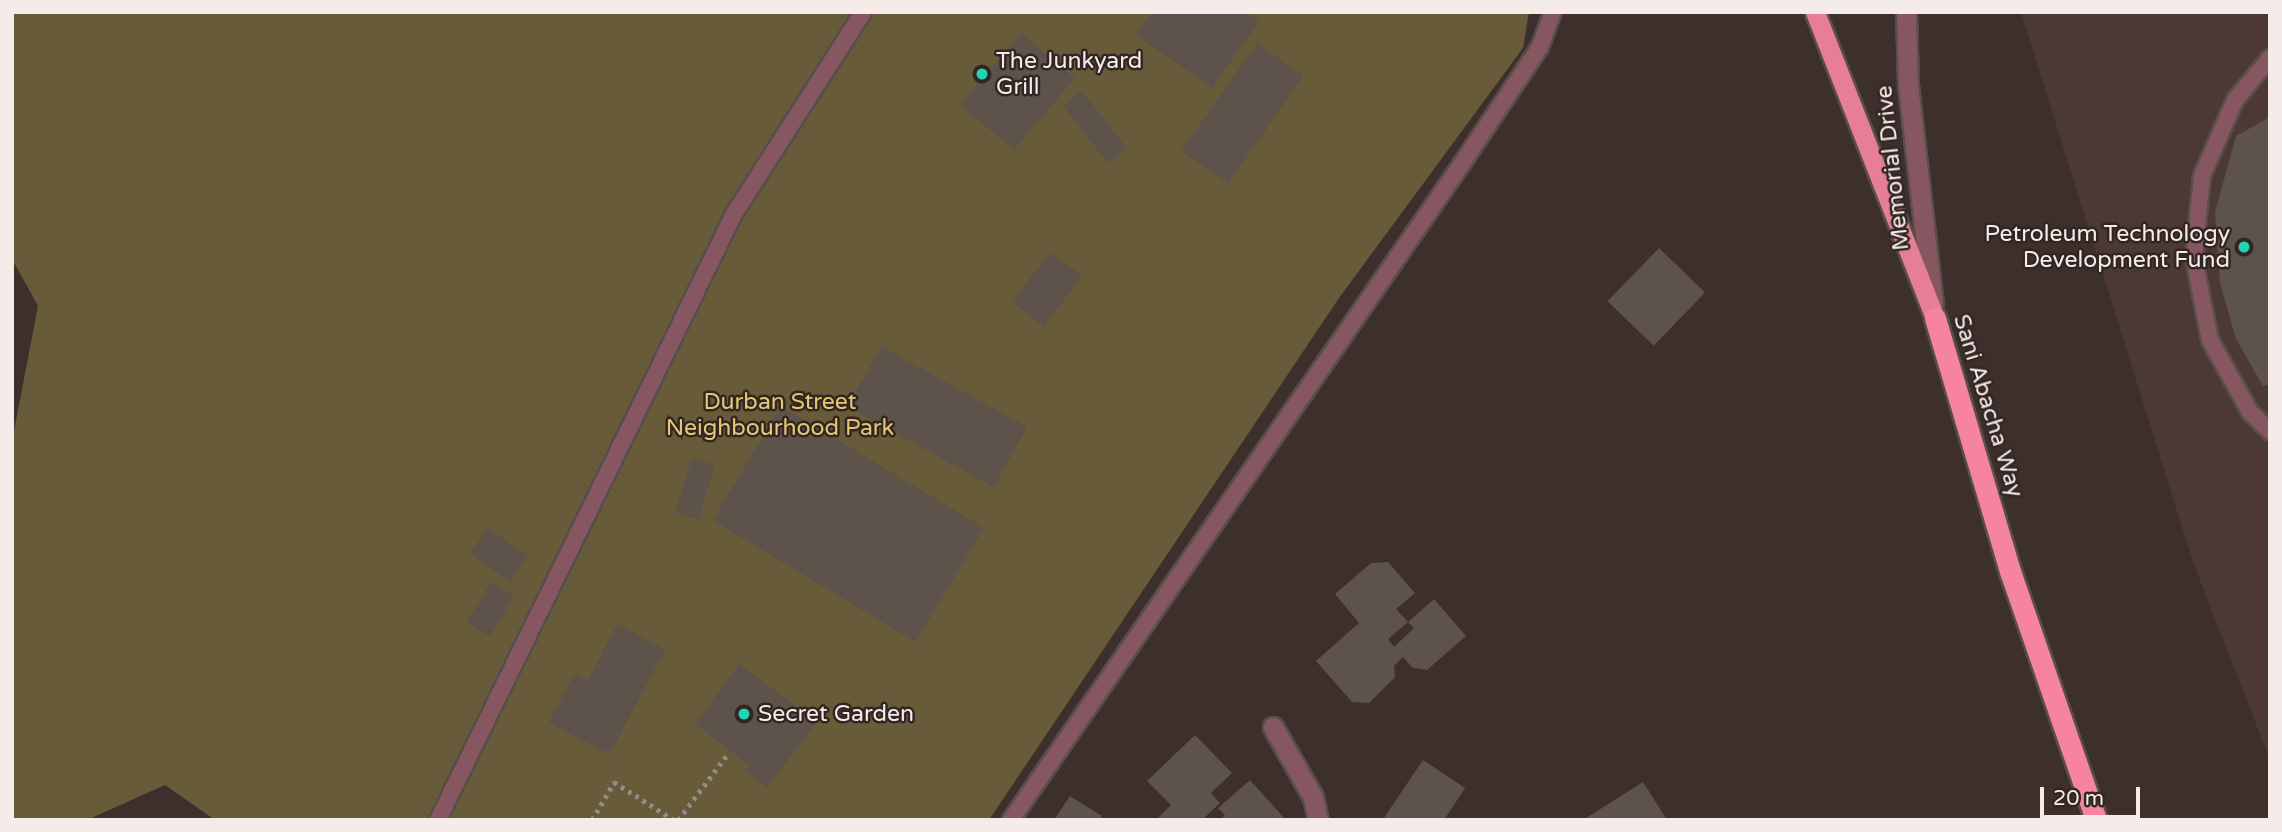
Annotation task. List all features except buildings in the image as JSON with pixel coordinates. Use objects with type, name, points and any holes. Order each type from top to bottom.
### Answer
[{"type":"highway","name":"Sani Abacha Way","points":[[1815,12],[1935,318],[2011,574],[2096,820]]},
{"type":"street","name":"Memorial Drive","points":[[1906,12],[1908,85],[1935,318]]},
{"type":"street","points":[[1273,727],[1314,797],[1318,820]]},
{"type":"lane","points":[[438,820],[734,214],[863,12]]},
{"type":"lane","points":[[1011,820],[1461,165],[1540,47],[1553,12]]},
{"type":"lane","points":[[2270,58],[2235,100],[2203,176],[2194,258],[2210,340],[2250,412],[2270,431]]},
{"type":"path","points":[[592,820],[614,782],[676,820],[726,757]]},
{"type":"shaded area","points":[[2021,12],[2270,12],[2270,760],[2193,562]]},
{"type":"green space","name":"Durban Street Neighbourhood Park","points":[[12,12],[1529,12],[1523,48],[1339,298],[989,820],[215,820],[165,785],[87,820],[12,820],[12,441],[38,306],[12,259]]},
{"type":"place","name":"The Junkyard Grill","points":[[982,74]]},
{"type":"place","name":"Petroleum Technology Development Fund","points":[[2244,247]]},
{"type":"place","name":"Secret Garden","points":[[744,714]]}]
